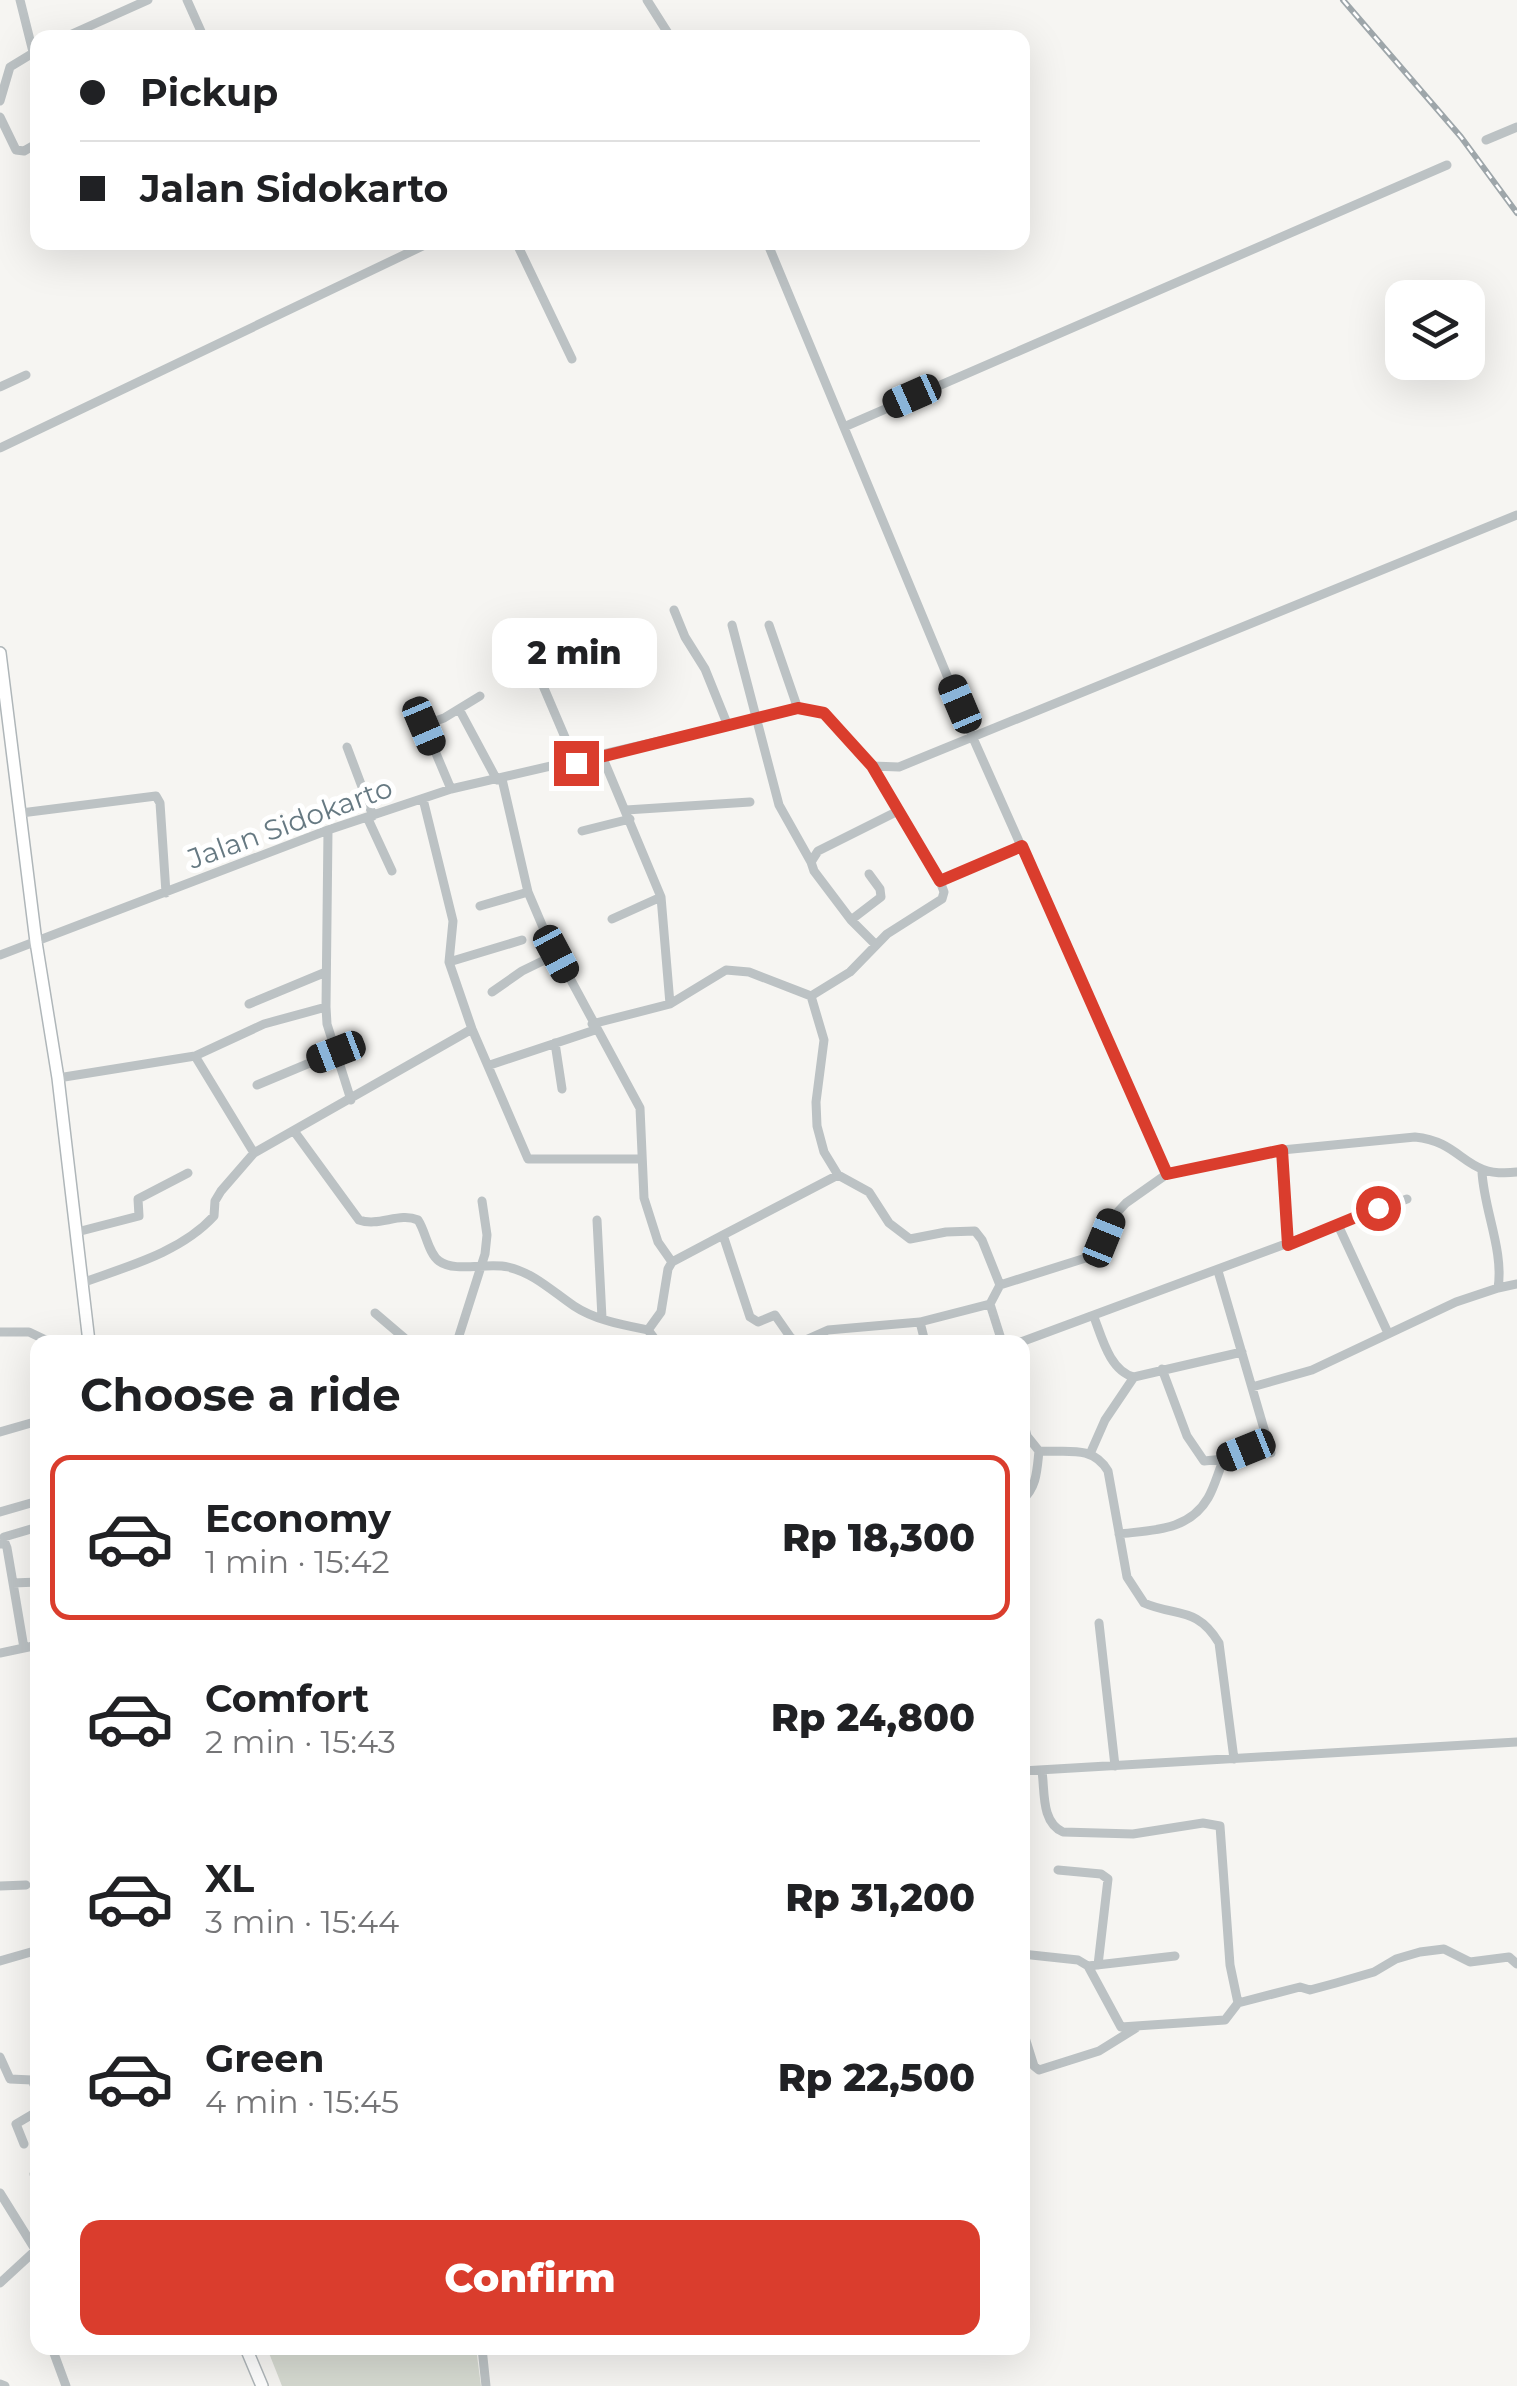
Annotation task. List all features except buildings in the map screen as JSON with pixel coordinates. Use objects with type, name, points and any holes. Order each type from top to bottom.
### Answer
[{"type":"main road","points":[[0,653],[88,1335]]},
{"type":"main road","points":[[249,2355],[262,2386]]},
{"type":"street","points":[[20,0],[30,34]]},
{"type":"street","points":[[81,30],[148,0]]},
{"type":"street","points":[[187,0],[200,30]]},
{"type":"street","points":[[647,0],[666,30]]},
{"type":"street","points":[[0,101],[10,67],[30,54]]},
{"type":"street","points":[[0,116],[16,150],[30,148]]},
{"type":"street","points":[[1486,140],[1517,127]]},
{"type":"street","points":[[844,427],[1447,165]]},
{"type":"street","points":[[0,448],[414,250]]},
{"type":"street","points":[[520,250],[572,359]]},
{"type":"street","points":[[771,250],[974,738],[1167,1174]]},
{"type":"street","points":[[0,387],[26,375]]},
{"type":"street","points":[[872,766],[899,768],[1517,515]]},
{"type":"street","points":[[674,610],[728,726]]},
{"type":"street","points":[[732,625],[780,811],[814,871],[876,946]]},
{"type":"street","points":[[769,625],[798,708],[824,713],[872,766],[944,892],[942,900],[888,934],[850,972],[810,996]]},
{"type":"street","points":[[538,674],[576,763]]},
{"type":"street","points":[[451,789],[424,726],[480,696]]},
{"type":"street","points":[[459,708],[500,779],[528,892],[556,954],[640,1108],[644,1198],[658,1242],[672,1262]]},
{"type":"street","name":"Jalan Sidokarto","points":[[0,955],[328,830],[451,789],[576,763],[798,708]]},
{"type":"street","points":[[347,747],[392,871]]},
{"type":"street","points":[[602,756],[661,898],[670,1004]]},
{"type":"street","points":[[21,813],[156,796],[160,802],[166,893]]},
{"type":"street","points":[[423,800],[452,914],[449,962],[472,1029],[528,1159],[642,1159]]},
{"type":"street","points":[[582,831],[628,814],[750,802]]},
{"type":"street","points":[[811,862],[818,852],[898,810]]},
{"type":"street","points":[[328,830],[326,1007],[351,1100]]},
{"type":"street","points":[[940,881],[1022,846]]},
{"type":"street","points":[[851,920],[881,897],[869,874]]},
{"type":"street","points":[[480,906],[528,892]]},
{"type":"street","points":[[612,919],[661,898]]},
{"type":"street","points":[[449,962],[522,940]]},
{"type":"street","points":[[492,992],[556,954]]},
{"type":"street","points":[[490,1065],[670,1004],[726,970],[749,972],[810,996]]},
{"type":"street","points":[[249,1004],[326,972]]},
{"type":"street","points":[[810,996],[824,1040],[817,1126],[824,1152],[838,1175],[869,1192],[889,1223],[910,1239],[975,1231],[1000,1285]]},
{"type":"street","points":[[58,1078],[195,1056],[264,1024],[326,1007]]},
{"type":"street","points":[[84,1282],[158,1255],[210,1221],[220,1191],[254,1153],[472,1029]]},
{"type":"street","points":[[555,1043],[562,1089]]},
{"type":"street","points":[[257,1085],[336,1052]]},
{"type":"street","points":[[195,1056],[254,1153]]},
{"type":"street","points":[[294,1131],[358,1220],[370,1224],[411,1216],[423,1227],[432,1254],[439,1261],[456,1266],[510,1267],[538,1279],[578,1308],[648,1330],[652,1335]]},
{"type":"street","points":[[1000,1335],[990,1304],[1000,1285],[1092,1256],[1112,1218],[1126,1202],[1167,1174],[1282,1150],[1416,1137],[1449,1145],[1482,1172],[1517,1172]]},
{"type":"street","points":[[1282,1150],[1288,1245]]},
{"type":"street","points":[[1482,1172],[1499,1263],[1498,1288]]},
{"type":"street","points":[[77,1232],[139,1216],[138,1199],[188,1173]]},
{"type":"street","points":[[648,1330],[661,1312],[672,1262],[838,1175]]},
{"type":"street","points":[[1030,1339],[1408,1199]]},
{"type":"street","points":[[459,1335],[487,1235],[482,1200]]},
{"type":"street","points":[[598,1220],[602,1318]]},
{"type":"street","points":[[1338,1225],[1388,1334]]},
{"type":"street","points":[[723,1235],[750,1317],[758,1322],[777,1316],[789,1335]]},
{"type":"street","points":[[1218,1271],[1271,1453]]},
{"type":"street","points":[[1252,1387],[1312,1370],[1456,1302],[1517,1284]]},
{"type":"street","points":[[816,1335],[828,1330],[920,1322],[990,1304]]},
{"type":"street","points":[[375,1313],[401,1335]]},
{"type":"street","points":[[1094,1317],[1105,1347],[1121,1371],[1134,1377]]},
{"type":"street","points":[[920,1322],[924,1335]]},
{"type":"street","points":[[828,1330],[830,1335]]},
{"type":"street","points":[[0,1332],[35,1335]]},
{"type":"street","points":[[1090,1454],[1105,1420],[1134,1377],[1242,1352]]},
{"type":"street","points":[[1162,1368],[1187,1436],[1200,1457],[1208,1462],[1224,1459],[1268,1441]]},
{"type":"street","points":[[0,1432],[30,1424]]},
{"type":"street","points":[[1030,1438],[1040,1451],[1030,1494]]},
{"type":"street","points":[[1040,1451],[1076,1450],[1102,1461],[1108,1470],[1127,1577],[1138,1596],[1150,1606],[1185,1612],[1212,1631],[1218,1643],[1234,1758]]},
{"type":"street","points":[[1120,1534],[1167,1528],[1188,1520],[1209,1496],[1224,1459]]},
{"type":"street","points":[[24,1648],[0,1515],[30,1504]]},
{"type":"street","points":[[3,1541],[30,1531]]},
{"type":"street","points":[[13,1584],[30,1583]]},
{"type":"street","points":[[1099,1624],[1115,1766]]},
{"type":"street","points":[[0,1652],[30,1647]]},
{"type":"street","points":[[1030,1772],[1517,1742]]},
{"type":"street","points":[[1042,1771],[1048,1819],[1063,1832],[1134,1834],[1203,1823],[1220,1826],[1230,1965],[1238,2003]]},
{"type":"street","points":[[1058,1870],[1101,1874],[1108,1879],[1093,1966],[1117,2024],[1126,2028],[1225,2020],[1238,2003],[1300,1988],[1313,1990],[1374,1972],[1396,1959],[1444,1949],[1467,1961],[1509,1957],[1517,1964]]},
{"type":"street","points":[[0,1886],[26,1884]]},
{"type":"street","points":[[0,1961],[30,1952]]},
{"type":"street","points":[[1030,1955],[1078,1960],[1093,1966],[1175,1956]]},
{"type":"street","points":[[1030,2053],[1039,2070],[1099,2052],[1138,2027]]},
{"type":"street","points":[[0,2058],[2,2072],[15,2081],[30,2079]]},
{"type":"street","points":[[24,2144],[16,2124],[30,2115]]},
{"type":"street","points":[[0,2194],[30,2240]]},
{"type":"street","points":[[0,2283],[30,2257]]},
{"type":"street","points":[[55,2355],[66,2386]]},
{"type":"street","points":[[483,2355],[486,2386]]},
{"type":"shaded area","points":[[270,2355],[477,2355],[481,2386],[282,2386]]},
{"type":"railway","points":[[1343,0],[1461,137],[1517,213]]},
{"type":"route","points":[[576,763],[798,708],[824,713],[872,766],[940,881],[1022,846],[1167,1174],[1282,1150],[1288,1245],[1378,1208]]}]
